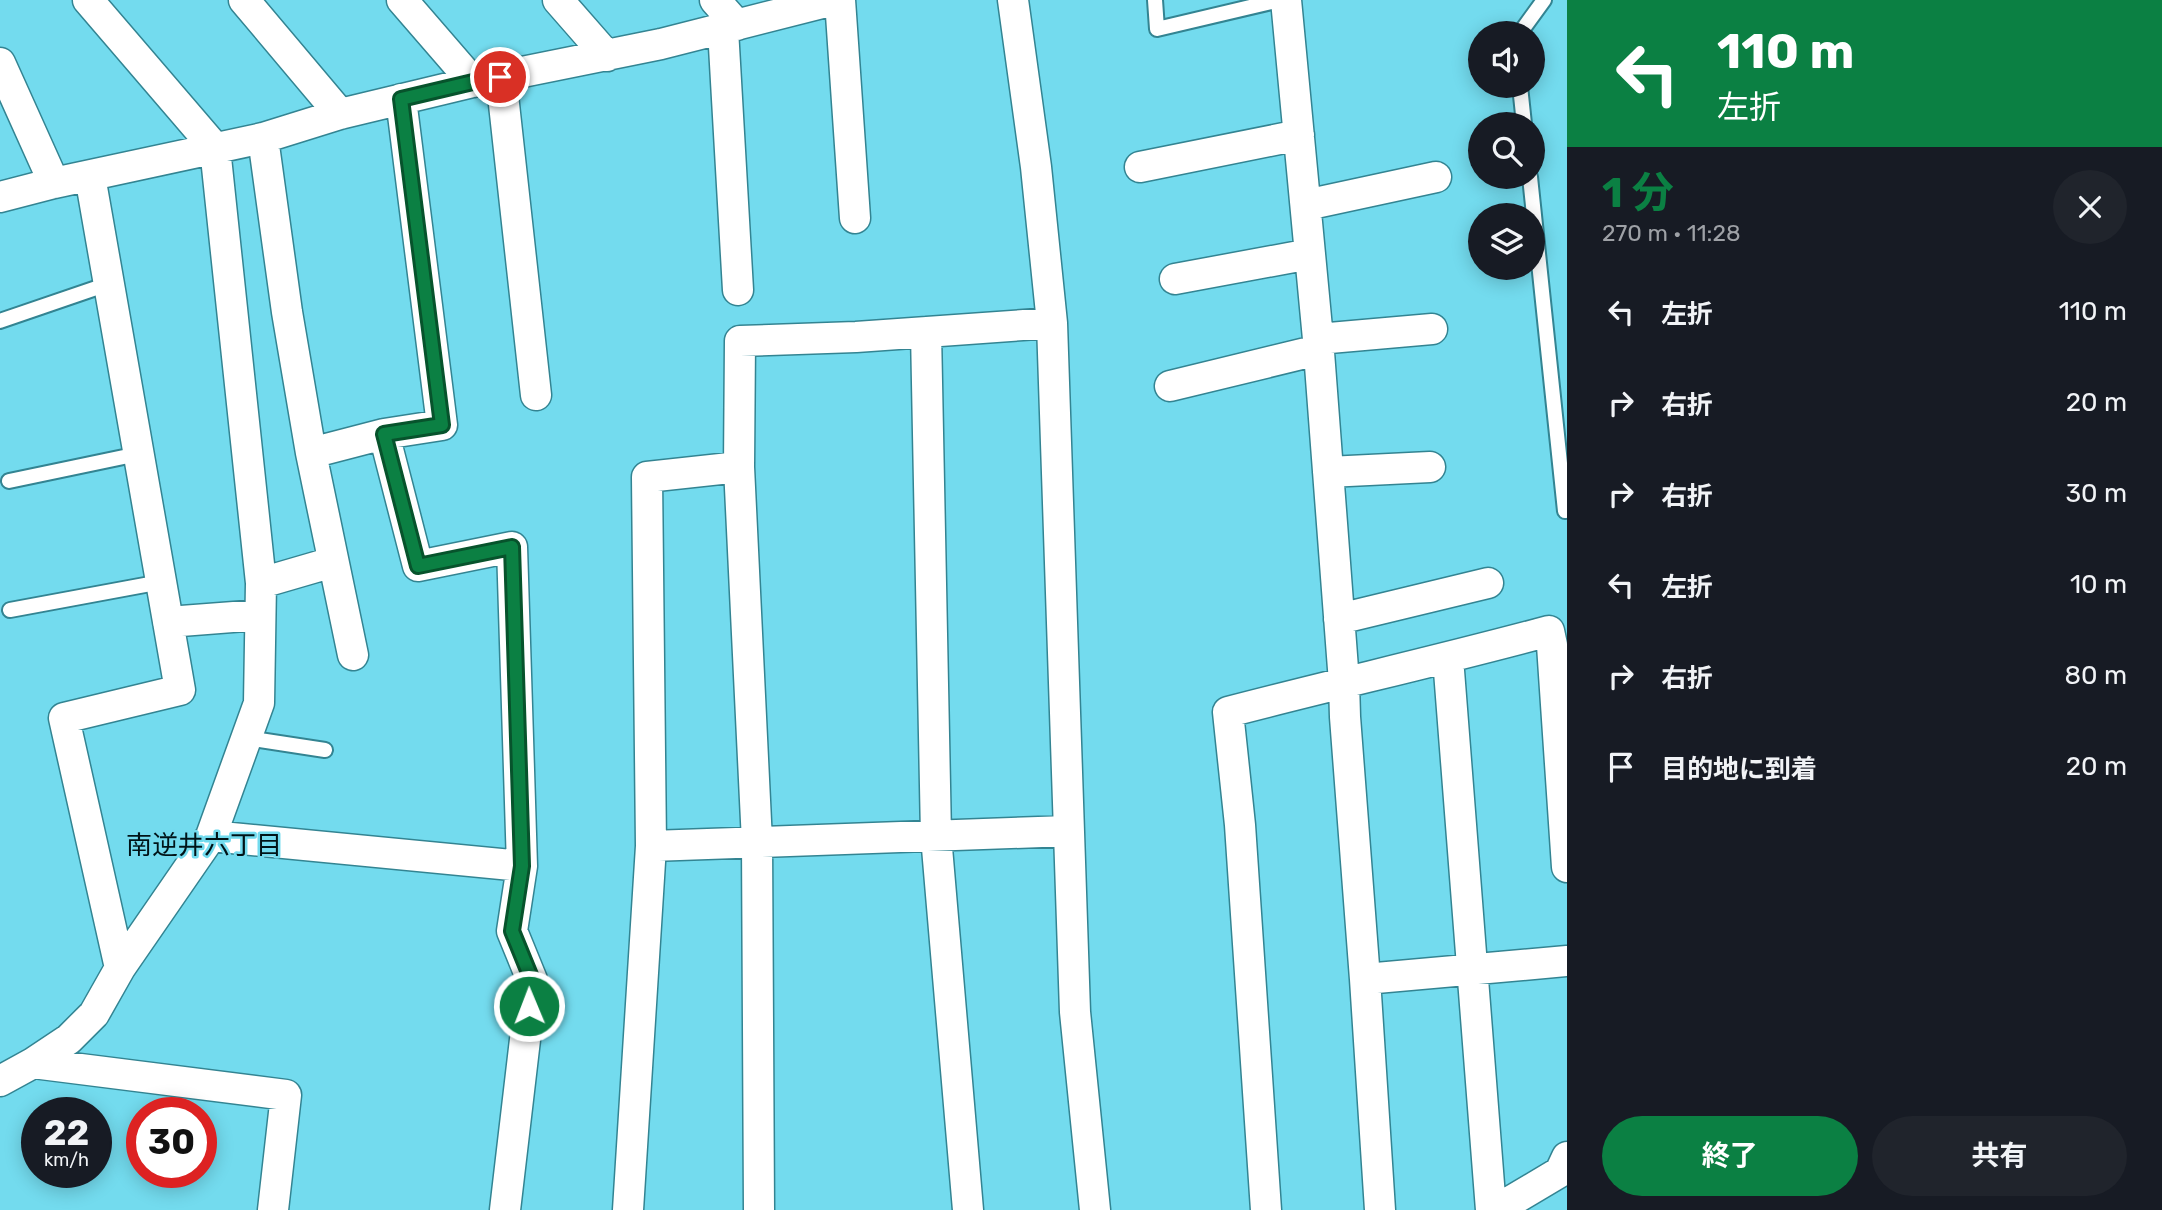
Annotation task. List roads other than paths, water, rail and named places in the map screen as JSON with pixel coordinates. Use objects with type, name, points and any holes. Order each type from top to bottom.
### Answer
[{"type":"street","points":[[0,1081],[69,1039],[94,1014],[120,968],[211,836],[259,703],[261,583],[215,148],[88,0]]},
{"type":"street","points":[[244,0],[340,114]]},
{"type":"street","points":[[402,0],[487,79],[536,395]]},
{"type":"street","points":[[558,0],[607,56]]},
{"type":"street","points":[[715,0],[730,27],[738,290]]},
{"type":"street","points":[[0,197],[263,138],[340,114],[401,99],[607,56],[834,0]]},
{"type":"street","points":[[840,0],[855,218]]},
{"type":"street","points":[[1013,0],[1036,167],[1052,323],[1075,1012],[1096,1210]]},
{"type":"street","points":[[1286,0],[1328,472],[1380,1210]]},
{"type":"street","points":[[0,63],[54,183]]},
{"type":"street","points":[[311,453],[384,434],[442,425],[401,99]]},
{"type":"street","points":[[1140,167],[1299,135]]},
{"type":"street","points":[[263,138],[287,312],[311,453],[352,655]]},
{"type":"street","points":[[90,176],[180,690],[64,718],[120,968]]},
{"type":"street","points":[[1306,205],[1436,177]]},
{"type":"street","points":[[1175,279],[1310,254]]},
{"type":"street","points":[[759,1210],[757,842],[739,467],[740,341],[856,337],[1052,323]]},
{"type":"street","points":[[1171,386],[1318,344],[1432,329]]},
{"type":"street","points":[[926,332],[936,836],[968,1210]]},
{"type":"street","points":[[384,434],[418,566],[512,547],[522,866],[512,931],[532,980],[505,1210]]},
{"type":"street","points":[[628,1210],[651,846],[647,477],[739,467]]},
{"type":"street","points":[[1328,472],[1430,467]]},
{"type":"street","points":[[261,583],[333,562]]},
{"type":"street","points":[[1339,619],[1488,583]]},
{"type":"street","points":[[169,622],[260,615]]},
{"type":"street","points":[[1266,1210],[1240,824],[1228,712],[1549,631],[1567,867]]},
{"type":"street","points":[[1448,658],[1493,1210],[1560,1172],[1567,1157]]},
{"type":"street","points":[[651,846],[1068,831]]},
{"type":"street","points":[[211,836],[522,866]]},
{"type":"street","points":[[1365,979],[1567,961]]},
{"type":"street","points":[[33,1063],[286,1095],[273,1210]]},
{"type":"lane","points":[[1155,0],[1157,29],[1280,0]]},
{"type":"lane","points":[[1529,21],[1544,0]]},
{"type":"lane","points":[[1531,189],[1565,512]]},
{"type":"lane","points":[[0,321],[108,284]]},
{"type":"lane","points":[[9,481],[138,454]]},
{"type":"lane","points":[[10,610],[161,582]]},
{"type":"lane","points":[[247,738],[325,750]]},
{"type":"district","name":"南逆井六丁目","points":[[204,845]]}]
